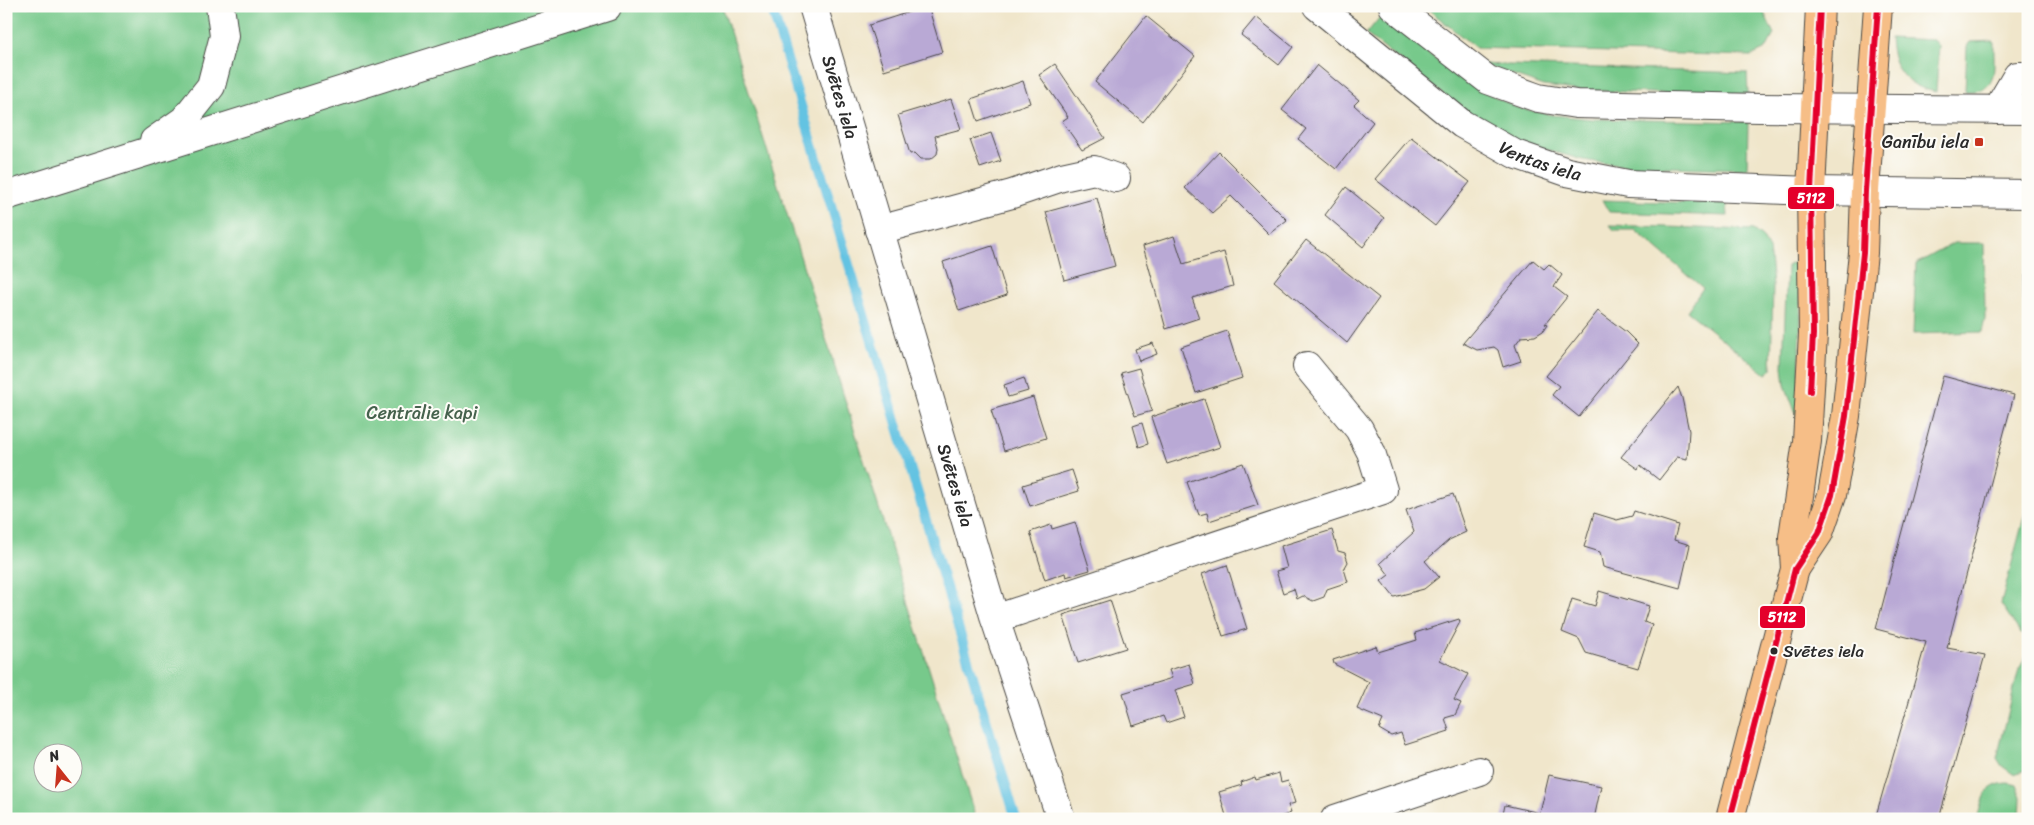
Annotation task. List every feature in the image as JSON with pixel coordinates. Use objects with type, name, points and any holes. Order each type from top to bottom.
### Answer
[{"type":"highway","points":[[1730,819],[1795,569],[1793,536],[1807,441],[1813,334],[1811,191],[1820,6]]},
{"type":"highway","points":[[1795,569],[1819,533],[1832,495],[1847,406],[1863,253],[1865,191],[1878,6]]},
{"type":"street","points":[[132,156],[184,120],[211,86],[224,36],[220,6]]},
{"type":"street","name":"Svētes iela","points":[[813,6],[995,619],[1061,819]]},
{"type":"street","name":"Ventas iela","points":[[1317,6],[1462,124],[1515,154],[1568,172],[1628,184],[1811,191],[2028,194]]},
{"type":"street","points":[[1392,6],[1488,80],[1538,98],[1576,104],[1759,108],[2028,110]]},
{"type":"street","points":[[6,196],[607,7]]},
{"type":"street","points":[[1997,110],[2018,76],[2028,76]]},
{"type":"street","points":[[879,230],[1012,194],[1062,177],[1094,170],[1116,178]]},
{"type":"street","points":[[995,619],[1383,490],[1371,452],[1359,429],[1307,366]]},
{"type":"street","points":[[1335,819],[1479,771]]},
{"type":"green space","name":"Centrālie kapi","points":[[6,6],[722,6],[976,819],[6,819]]},
{"type":"green space","points":[[1424,6],[1761,6],[1774,34],[1766,49],[1751,56],[1476,48]]},
{"type":"green space","points":[[1381,16],[1433,57],[1476,87],[1515,107],[1552,115],[1593,119],[1748,122],[1747,169],[1625,166],[1583,160],[1513,140],[1477,121],[1366,34]]},
{"type":"green space","points":[[1890,38],[1934,40],[1939,46],[1936,92],[1916,85],[1902,74],[1894,59]]},
{"type":"green space","points":[[1994,41],[1994,69],[1990,83],[1985,88],[1977,91],[1965,91],[1967,46],[1970,42]]},
{"type":"green space","points":[[1480,64],[1747,73],[1748,94],[1575,90],[1544,86]]},
{"type":"green space","points":[[1602,200],[1727,204],[1728,216],[1609,212]]},
{"type":"green space","points":[[1610,225],[1753,230],[1762,237],[1769,249],[1773,285],[1771,370],[1766,374],[1687,311],[1703,288],[1635,230],[1614,230]]},
{"type":"green space","points":[[1954,243],[1984,243],[1985,319],[1982,332],[1913,334],[1916,264]]},
{"type":"green space","points":[[1798,260],[1801,310],[1798,419],[1785,385],[1783,367],[1787,266]]},
{"type":"green space","points":[[2028,502],[2028,635],[2021,634],[2001,604]]},
{"type":"green space","points":[[2026,657],[2028,657],[2028,770],[2013,774],[2002,766],[1997,758],[2019,669]]},
{"type":"green space","points":[[1999,784],[2017,785],[2021,797],[2020,819],[1977,819],[1983,799],[1989,790]]},
{"type":"building","points":[[928,6],[942,52],[884,70],[869,25]]},
{"type":"building","points":[[1146,16],[1195,56],[1143,122],[1095,82]]},
{"type":"building","points":[[1256,17],[1293,47],[1279,65],[1241,35]]},
{"type":"building","points":[[1055,64],[1105,138],[1082,150],[1062,121],[1068,117],[1039,75]]},
{"type":"building","points":[[1317,65],[1359,100],[1354,105],[1373,122],[1336,169],[1298,139],[1306,129],[1282,110]]},
{"type":"building","points":[[1023,81],[1030,103],[978,121],[971,99]]},
{"type":"building","points":[[951,99],[961,129],[935,136],[938,148],[937,154],[931,159],[921,159],[915,153],[910,154],[898,115]]},
{"type":"building","points":[[991,133],[1001,161],[980,168],[970,140]]},
{"type":"building","points":[[1411,137],[1470,182],[1435,226],[1375,179]]},
{"type":"building","points":[[1219,152],[1287,220],[1269,234],[1231,196],[1212,213],[1185,188]]},
{"type":"building","points":[[1346,187],[1384,218],[1363,247],[1325,215]]},
{"type":"building","points":[[1097,198],[1115,266],[1064,280],[1046,212]]},
{"type":"building","points":[[1174,236],[1183,264],[1224,252],[1233,286],[1192,298],[1199,318],[1166,329],[1143,246]]},
{"type":"building","points":[[1306,240],[1379,298],[1347,343],[1274,281]]},
{"type":"building","points":[[992,246],[1007,295],[959,311],[943,262]]},
{"type":"building","points":[[1533,260],[1544,269],[1549,264],[1562,275],[1554,287],[1567,297],[1545,324],[1547,325],[1543,331],[1535,336],[1521,337],[1515,345],[1521,361],[1503,367],[1498,350],[1494,347],[1477,350],[1463,343]]},
{"type":"building","points":[[2025,274],[2028,274],[2028,332],[2026,332]]},
{"type":"building","points":[[1598,311],[1626,332],[1638,344],[1579,417],[1552,395],[1559,386],[1546,376]]},
{"type":"building","points":[[1227,331],[1242,378],[1196,393],[1181,347]]},
{"type":"building","points":[[1153,343],[1157,354],[1139,361],[1135,349]]},
{"type":"building","points":[[1139,368],[1152,411],[1135,416],[1121,373]]},
{"type":"building","points":[[1943,376],[2014,395],[1947,648],[1985,655],[1939,819],[1875,819],[1926,642],[1876,629]]},
{"type":"building","points":[[1024,378],[1028,391],[1008,397],[1004,385]]},
{"type":"building","points":[[1678,387],[1689,431],[1687,459],[1677,457],[1659,480],[1640,465],[1638,469],[1621,457]]},
{"type":"building","points":[[1033,397],[1046,438],[1004,451],[991,410]]},
{"type":"building","points":[[1204,399],[1220,447],[1167,464],[1151,417]]},
{"type":"building","points":[[1142,423],[1148,444],[1139,447],[1133,426]]},
{"type":"building","points":[[1243,463],[1258,505],[1209,521],[1207,513],[1199,515],[1187,482]]},
{"type":"building","points":[[1072,470],[1079,491],[1030,506],[1023,485]]},
{"type":"building","points":[[1453,494],[1466,532],[1449,540],[1425,561],[1439,577],[1424,589],[1394,597],[1381,581],[1389,575],[1380,563],[1414,532],[1406,510]]},
{"type":"building","points":[[1634,511],[1678,525],[1674,540],[1690,545],[1680,588],[1603,567],[1600,552],[1584,547],[1594,513],[1617,520],[1632,516]]},
{"type":"building","points":[[1075,522],[1090,570],[1066,577],[1065,573],[1045,580],[1030,532],[1051,525],[1052,529]]},
{"type":"building","points":[[1332,530],[1338,551],[1345,553],[1348,562],[1344,569],[1348,582],[1327,589],[1324,597],[1313,601],[1303,596],[1297,599],[1294,589],[1283,593],[1276,571],[1287,568],[1281,546]]},
{"type":"building","points":[[1227,565],[1247,629],[1223,636],[1202,574]]},
{"type":"building","points":[[1599,591],[1649,606],[1644,622],[1652,625],[1638,668],[1586,653],[1579,639],[1562,632],[1572,599],[1595,606]]},
{"type":"building","points":[[1110,600],[1126,648],[1078,663],[1063,615]]},
{"type":"building","points":[[1459,619],[1460,622],[1440,660],[1468,674],[1454,700],[1461,703],[1455,715],[1445,718],[1449,731],[1405,745],[1401,733],[1391,736],[1379,729],[1383,720],[1357,709],[1369,682],[1334,664],[1333,660],[1376,646],[1378,652],[1417,640],[1415,633]]},
{"type":"building","points":[[1189,664],[1195,684],[1175,690],[1184,717],[1166,723],[1163,716],[1133,726],[1123,693],[1172,678],[1169,670]]},
{"type":"building","points":[[1279,773],[1281,782],[1288,780],[1295,803],[1288,805],[1291,813],[1274,819],[1227,819],[1219,792],[1242,785],[1241,782],[1255,777],[1256,780]]},
{"type":"building","points":[[1549,775],[1601,786],[1594,819],[1502,819],[1505,805],[1540,813]]},
{"type":"building","points":[[1163,814],[1164,819],[1149,819],[1149,818]]},
{"type":"waterway","points":[[771,6],[1016,819]]},
{"type":"transit line","name":"5112","points":[[1810,391],[1813,334],[1811,191],[1820,6]]},
{"type":"transit line","name":"5112","points":[[1730,819],[1795,569],[1819,533],[1832,495],[1846,416],[1863,253],[1865,191],[1878,6]]},
{"type":"place","name":"Ganību iela","points":[[1979,142]]},
{"type":"place","name":"Svētes iela","points":[[1774,651]]}]
